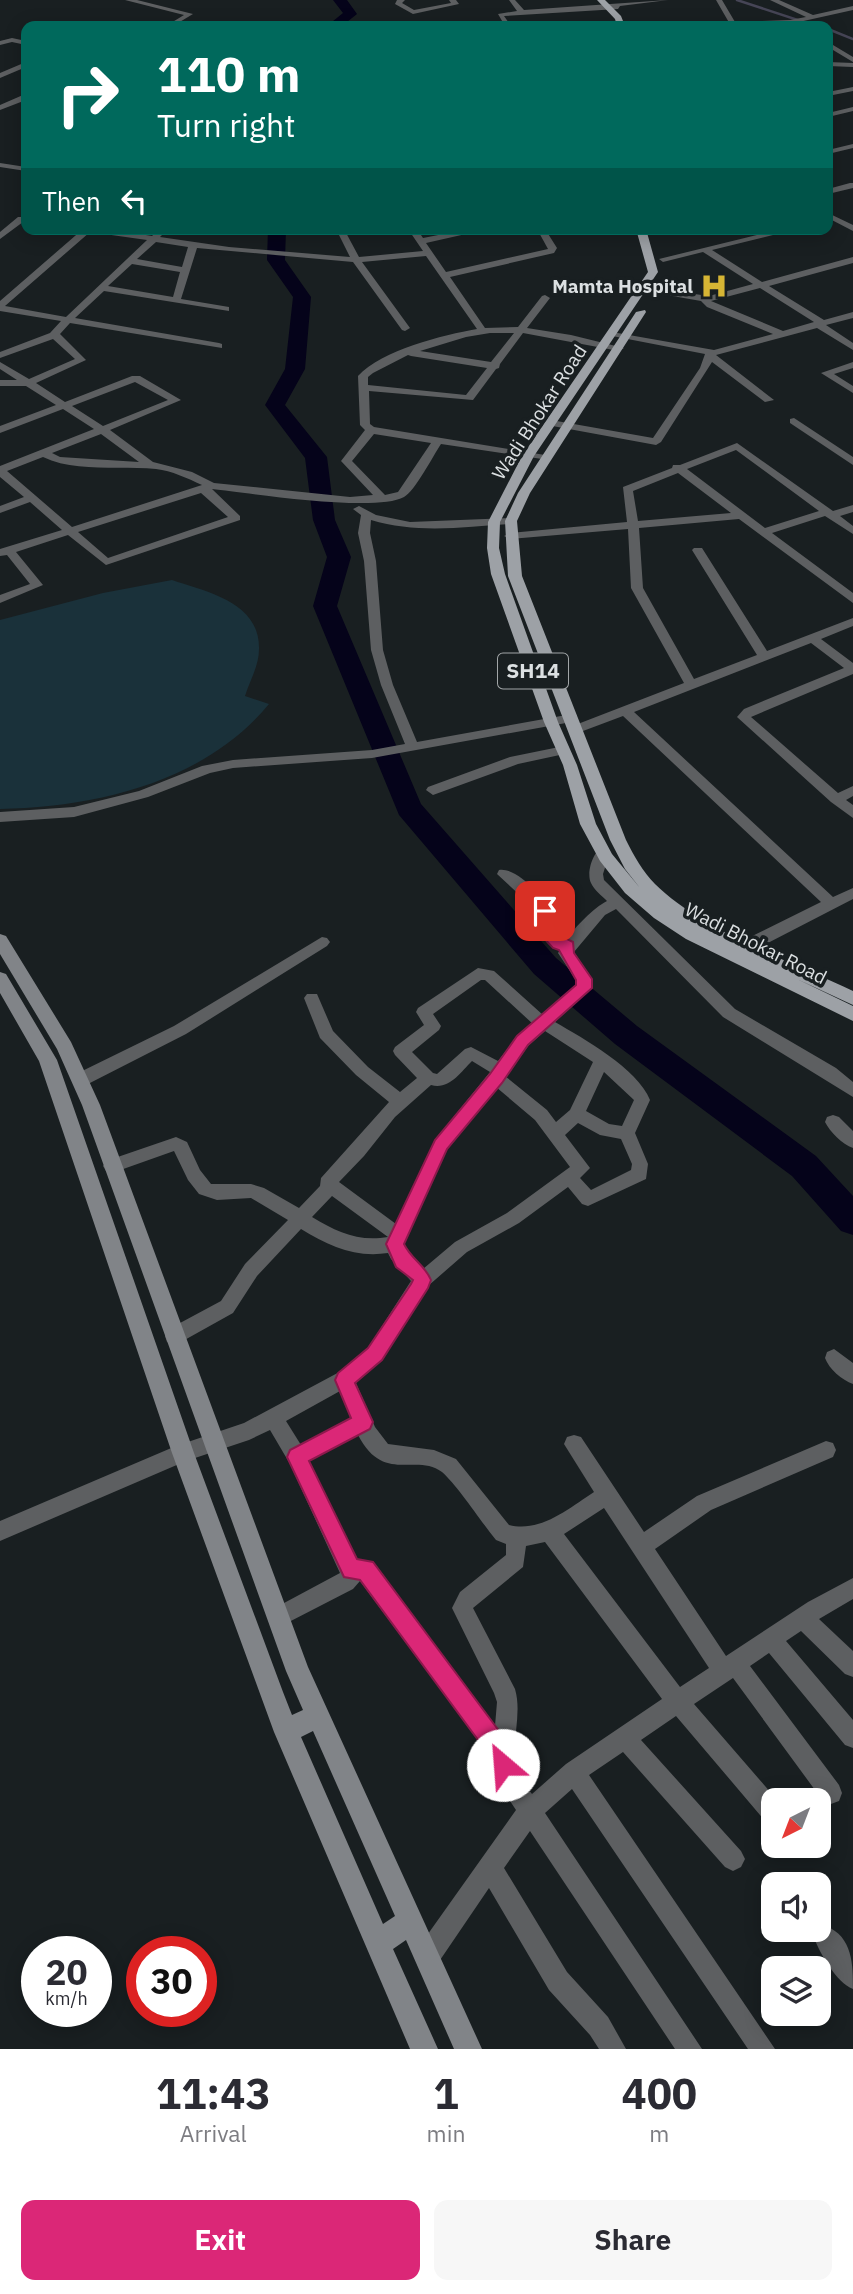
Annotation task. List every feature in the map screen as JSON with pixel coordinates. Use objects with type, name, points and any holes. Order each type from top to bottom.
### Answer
[{"type":"main road","points":[[601,0],[613,4],[625,21]]},
{"type":"main road","points":[[613,4],[619,21]]},
{"type":"main road","name":"Wadi Bhokar Road","points":[[643,235],[653,272],[649,290]]},
{"type":"main road","points":[[655,235],[663,260]]},
{"type":"main road","name":"Wadi Bhokar Road","points":[[663,260],[664,275],[649,290],[615,342],[510,521],[515,576],[618,840],[631,865],[649,888],[675,910],[737,952],[853,998]]},
{"type":"main road","name":"Wadi Bhokar Road","points":[[615,342],[528,456],[494,522],[493,548],[498,574],[551,722],[564,750],[588,824],[603,852],[631,889],[660,914],[853,1014]]},
{"type":"street","points":[[128,0],[190,14],[178,21]]},
{"type":"street","points":[[402,0],[397,3],[412,12],[456,4],[452,0]]},
{"type":"street","points":[[512,0],[522,12]]},
{"type":"street","points":[[504,21],[500,15],[666,0]]},
{"type":"street","points":[[719,0],[732,21]]},
{"type":"street","points":[[773,0],[810,16]]},
{"type":"street","points":[[834,5],[850,10]]},
{"type":"street","points":[[794,21],[850,10]]},
{"type":"street","points":[[546,11],[550,19]]},
{"type":"street","points":[[0,43],[12,40],[21,42]]},
{"type":"street","points":[[833,48],[853,62]]},
{"type":"street","points":[[833,64],[853,62]]},
{"type":"street","points":[[0,76],[21,66]]},
{"type":"street","points":[[833,88],[840,92]]},
{"type":"street","points":[[833,93],[853,89]]},
{"type":"street","points":[[0,108],[21,99]]},
{"type":"street","points":[[833,114],[852,110]]},
{"type":"street","points":[[833,151],[853,146]]},
{"type":"street","points":[[0,165],[21,168]]},
{"type":"street","points":[[833,191],[853,186]]},
{"type":"street","points":[[11,217],[21,218]]},
{"type":"street","points":[[0,236],[21,221]]},
{"type":"street","points":[[0,307],[82,235]]},
{"type":"street","points":[[128,235],[253,253],[356,260],[427,253]]},
{"type":"street","points":[[0,355],[55,335],[67,320],[158,235]]},
{"type":"street","points":[[343,235],[356,260],[405,328]]},
{"type":"street","points":[[416,235],[483,331]]},
{"type":"street","points":[[420,241],[453,235]]},
{"type":"street","points":[[445,275],[551,251],[553,248],[545,235]]},
{"type":"street","points":[[748,235],[750,240]]},
{"type":"street","points":[[663,260],[770,235]]},
{"type":"street","points":[[176,301],[193,245]]},
{"type":"street","points":[[705,250],[853,347]]},
{"type":"street","points":[[649,290],[705,300],[853,260]]},
{"type":"street","points":[[130,261],[186,270]]},
{"type":"street","points":[[101,288],[226,309]]},
{"type":"street","points":[[362,387],[469,398],[545,299]]},
{"type":"street","points":[[705,300],[710,305],[782,334]]},
{"type":"street","points":[[0,307],[219,346]]},
{"type":"street","points":[[545,458],[370,430],[365,425],[363,376],[375,366],[405,352],[483,331],[522,331],[710,354],[853,315]]},
{"type":"street","points":[[0,383],[28,383],[80,360],[55,335]]},
{"type":"street","points":[[405,352],[496,366]]},
{"type":"street","points":[[710,354],[769,400]]},
{"type":"street","points":[[551,423],[656,442],[710,354]]},
{"type":"street","points":[[0,365],[104,430],[154,466]]},
{"type":"street","points":[[853,365],[826,373],[853,390]]},
{"type":"street","points":[[0,430],[136,378],[176,399],[0,470],[72,530],[103,561],[110,562],[236,518],[207,487],[188,474],[154,466],[58,460],[44,453]]},
{"type":"street","points":[[794,421],[853,462]]},
{"type":"street","points":[[370,430],[346,461],[382,498]]},
{"type":"street","points":[[0,599],[37,585],[4,552],[207,487],[245,488],[347,500],[401,494],[437,442]]},
{"type":"street","points":[[691,685],[637,588],[635,540],[630,524],[627,489],[677,467],[737,446],[853,531]]},
{"type":"street","points":[[677,467],[853,599]]},
{"type":"street","points":[[0,510],[33,497]]},
{"type":"street","points":[[347,500],[366,515],[399,524],[510,521]]},
{"type":"street","points":[[764,532],[853,508]]},
{"type":"street","points":[[366,515],[364,533],[377,650],[387,685],[412,746]]},
{"type":"street","points":[[510,536],[741,515]]},
{"type":"street","points":[[698,550],[764,657]]},
{"type":"street","points":[[0,817],[74,812],[143,793],[207,769],[233,764],[372,754],[551,722],[573,724],[626,711],[853,622]]},
{"type":"street","points":[[812,638],[853,669],[743,717],[853,813]]},
{"type":"street","points":[[626,711],[832,904]]},
{"type":"street","points":[[433,790],[514,760],[564,750]]},
{"type":"street","points":[[836,799],[853,791]]},
{"type":"street","points":[[603,852],[596,878],[729,1013],[830,1073],[853,1091]]},
{"type":"street","points":[[504,874],[518,882],[545,911],[550,920],[549,936],[553,941],[567,946]]},
{"type":"street","points":[[737,952],[853,893]]},
{"type":"street","points":[[422,1280],[397,1254],[397,1240],[441,1145],[523,1041],[584,988],[584,979],[566,953],[567,946],[595,923],[600,911],[617,902]]},
{"type":"street","points":[[0,940],[5,976],[60,1090],[183,1453],[286,1732],[424,2049]]},
{"type":"street","points":[[80,1080],[180,1030],[322,942]]},
{"type":"street","points":[[1,1525],[274,1419],[345,1380],[375,1354],[422,1280],[461,1247],[513,1218],[581,1168],[541,1115],[499,1074],[471,1053],[440,1081],[428,1078],[402,1054],[402,1049],[433,1026],[424,1012],[478,974],[489,975],[542,1022],[592,1051],[639,1093],[642,1100],[628,1133],[640,1164],[640,1174],[588,1199],[570,1178]]},
{"type":"street","points":[[5,976],[65,1047],[80,1080],[278,1617],[318,1715],[468,2049]]},
{"type":"street","points":[[312,998],[326,1034],[362,1071],[401,1102]]},
{"type":"street","points":[[556,1133],[576,1114],[602,1060]]},
{"type":"street","points":[[397,1240],[330,1187],[329,1178],[358,1152],[380,1122],[428,1078]]},
{"type":"street","points":[[576,1114],[606,1130],[628,1133]]},
{"type":"street","points":[[833,1122],[853,1141]]},
{"type":"street","points":[[112,1166],[176,1144],[181,1147],[204,1188],[213,1192],[247,1189],[297,1219],[361,1249],[374,1250],[397,1240]]},
{"type":"street","points":[[174,1336],[227,1307],[251,1270],[281,1242],[297,1219],[330,1187]]},
{"type":"street","points":[[834,1358],[853,1375]]},
{"type":"street","points":[[345,1380],[374,1444],[388,1454],[428,1456],[449,1466],[503,1532],[516,1539],[527,1539],[550,1530],[607,1494]]},
{"type":"street","points":[[274,1419],[297,1457],[352,1570],[352,1576],[346,1582],[278,1617]]},
{"type":"street","points":[[297,1457],[363,1422]]},
{"type":"street","points":[[574,1444],[641,1546],[729,1667],[827,1788]]},
{"type":"street","points":[[641,1546],[704,1503],[826,1450]]},
{"type":"street","points":[[550,1530],[678,1702],[761,1799]]},
{"type":"street","points":[[516,1539],[516,1560],[467,1599],[462,1608],[497,1671],[506,1695],[508,1713],[503,1755],[508,1778],[690,2049]]},
{"type":"street","points":[[352,1570],[365,1570],[503,1755]]},
{"type":"street","points":[[427,1957],[529,1812],[574,1772],[802,1618],[853,1588]]},
{"type":"street","points":[[802,1618],[853,1666]]},
{"type":"street","points":[[771,1639],[853,1737]]},
{"type":"street","points":[[286,1732],[318,1715]]},
{"type":"street","points":[[625,1738],[733,1858]]},
{"type":"street","points":[[574,1772],[763,2049]]},
{"type":"street","points":[[490,1867],[558,1981],[599,2026],[614,2049]]},
{"type":"street","points":[[377,1944],[411,1921]]},
{"type":"street","points":[[829,1942],[853,1978]]},
{"type":"shaded area","points":[[172,580],[229,601],[251,620],[257,633],[259,655],[245,696],[269,704],[243,731],[214,753],[147,785],[74,803],[0,809],[0,620],[103,593]]},
{"type":"waterway","points":[[340,0],[350,14],[341,21]]},
{"type":"waterway","points":[[737,0],[801,21]]},
{"type":"waterway","points":[[833,31],[853,39]]},
{"type":"waterway","points":[[277,235],[276,260],[302,297],[295,369],[275,405],[316,457],[324,520],[339,557],[325,606],[409,808],[545,966],[626,1035],[804,1166],[853,1220]]},
{"type":"place","name":"Mamta Hospital","points":[[714,286]]},
{"type":"route","points":[[503,1765],[503,1755],[365,1570],[352,1570],[297,1457],[363,1422],[345,1380],[375,1354],[419,1288],[422,1280],[402,1261],[395,1244],[441,1145],[530,1033],[584,988],[586,983],[570,961],[566,953],[567,946],[558,944],[549,936],[550,920],[545,911]]}]
